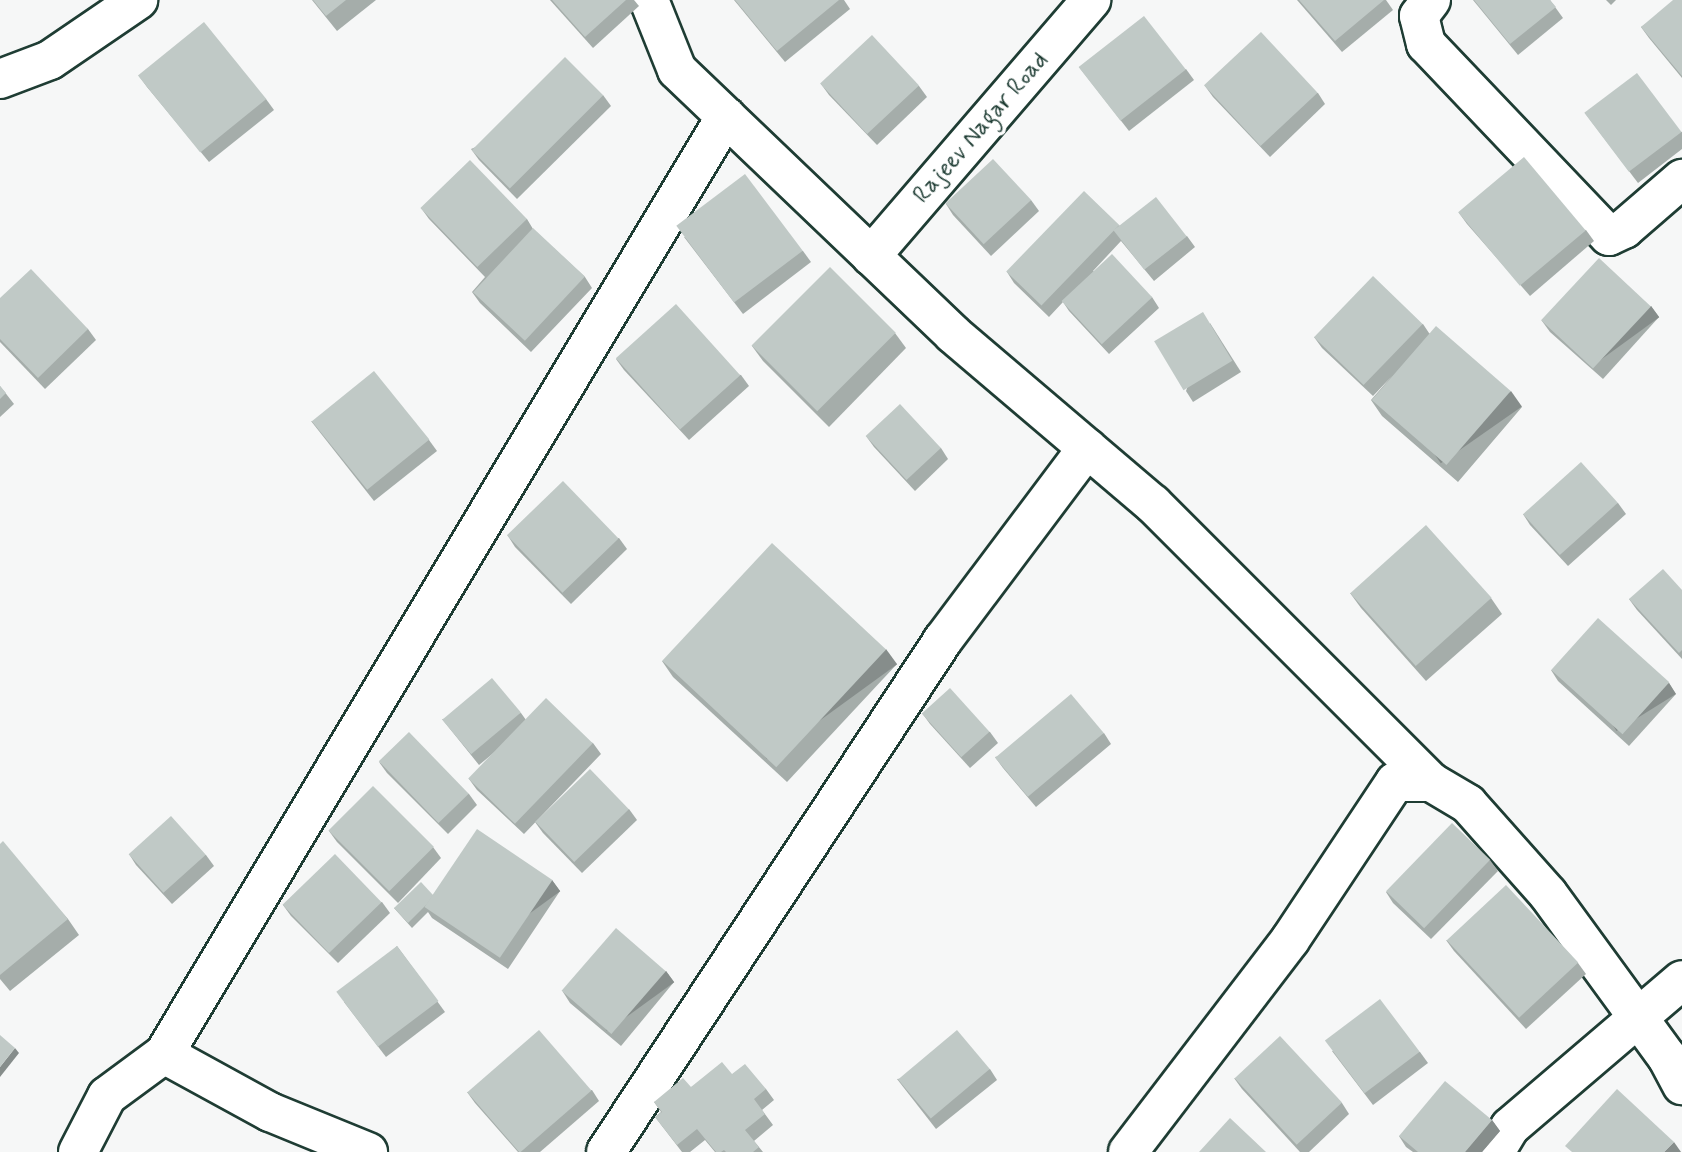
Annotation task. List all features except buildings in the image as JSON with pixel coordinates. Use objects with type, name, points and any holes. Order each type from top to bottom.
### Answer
[{"type":"street","points":[[0,79],[50,60],[138,0]]},
{"type":"street","points":[[649,0],[677,70],[953,334],[1153,504],[1431,782],[1468,804],[1539,884],[1667,1057],[1682,1085]]},
{"type":"street","name":"Rajeev Nagar Road","points":[[872,256],[1091,0]]},
{"type":"street","points":[[1431,0],[1419,16],[1426,44],[1609,236],[1624,229],[1682,179]]},
{"type":"street","points":[[78,1152],[107,1096],[164,1054],[726,116]]},
{"type":"street","points":[[606,1152],[943,640],[1087,448]]},
{"type":"street","points":[[1128,1152],[1290,940],[1395,782],[1431,782]]},
{"type":"street","points":[[1495,1152],[1510,1127],[1682,980]]},
{"type":"street","points":[[164,1054],[270,1112],[369,1152]]}]
